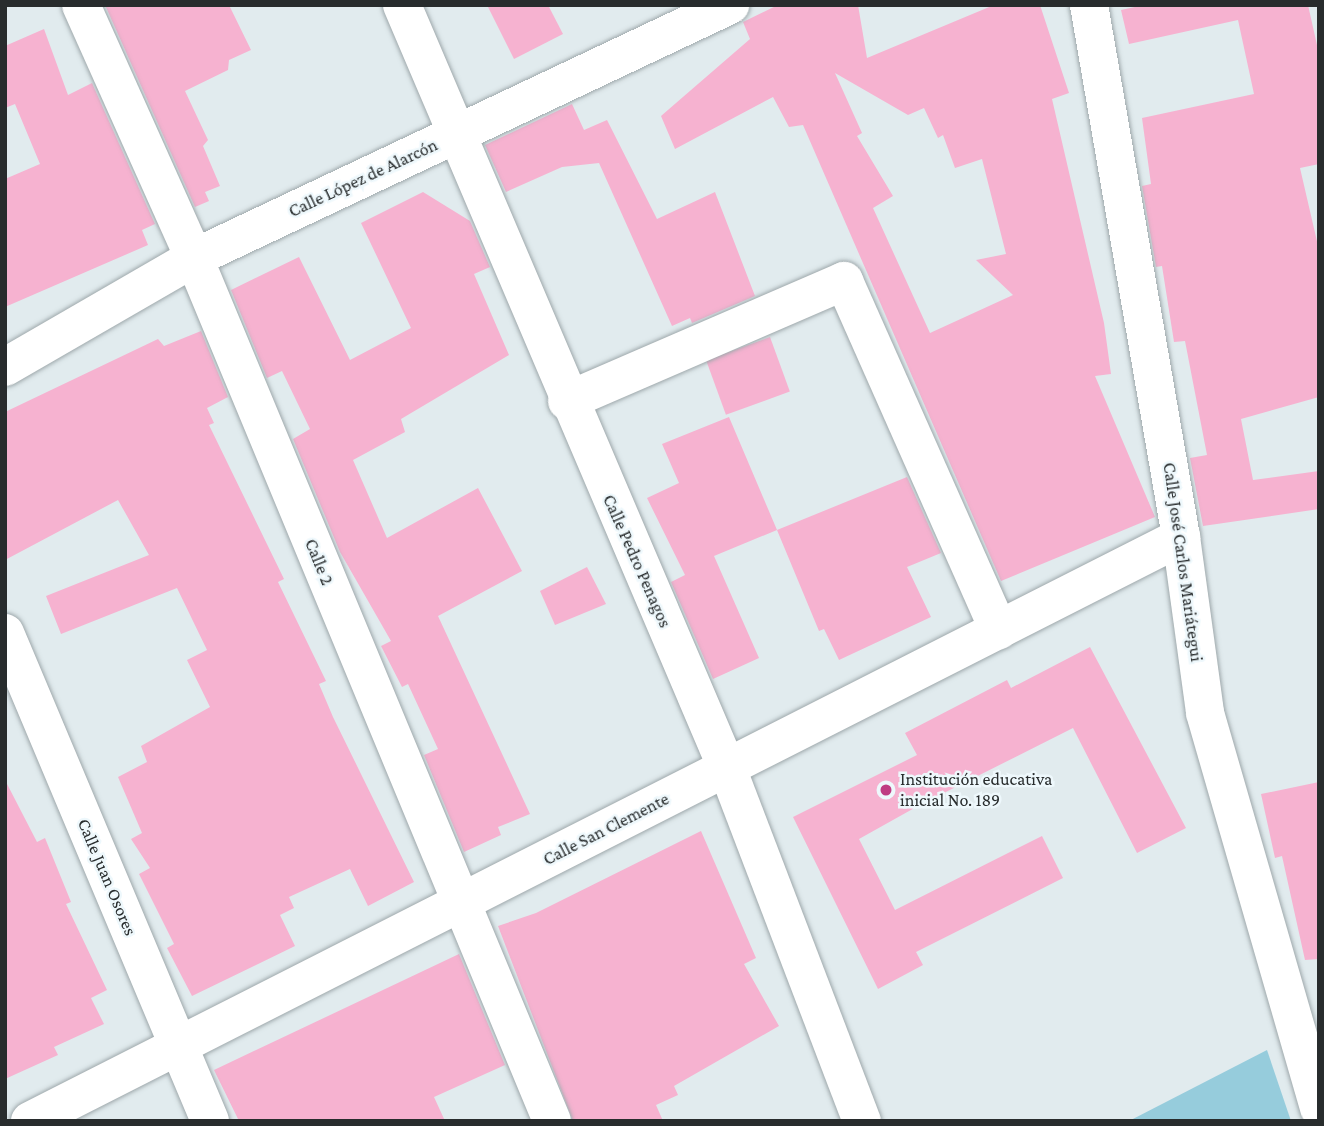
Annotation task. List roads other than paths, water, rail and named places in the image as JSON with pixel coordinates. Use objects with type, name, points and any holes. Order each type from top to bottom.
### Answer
[{"type":"street","name":"Calle 2","points":[[81,5],[194,258],[552,1121]]},
{"type":"street","name":"Calle Pedro Penagos","points":[[402,5],[567,401],[727,768],[862,1121]]},
{"type":"street","name":"Calle López de Alarcón","points":[[5,367],[194,258],[730,5]]},
{"type":"street","name":"Calle José Carlos Mariátegui","points":[[1089,5],[1181,537],[1205,713],[1319,1109]]},
{"type":"street","points":[[567,401],[844,281],[999,630]]},
{"type":"street","name":"Calle San Clemente","points":[[30,1121],[1181,537]]},
{"type":"street","name":"Calle Juan Osores","points":[[5,633],[210,1121]]},
{"type":"place","name":"Institución educativa inicial No. 189","points":[[886,790]]}]
